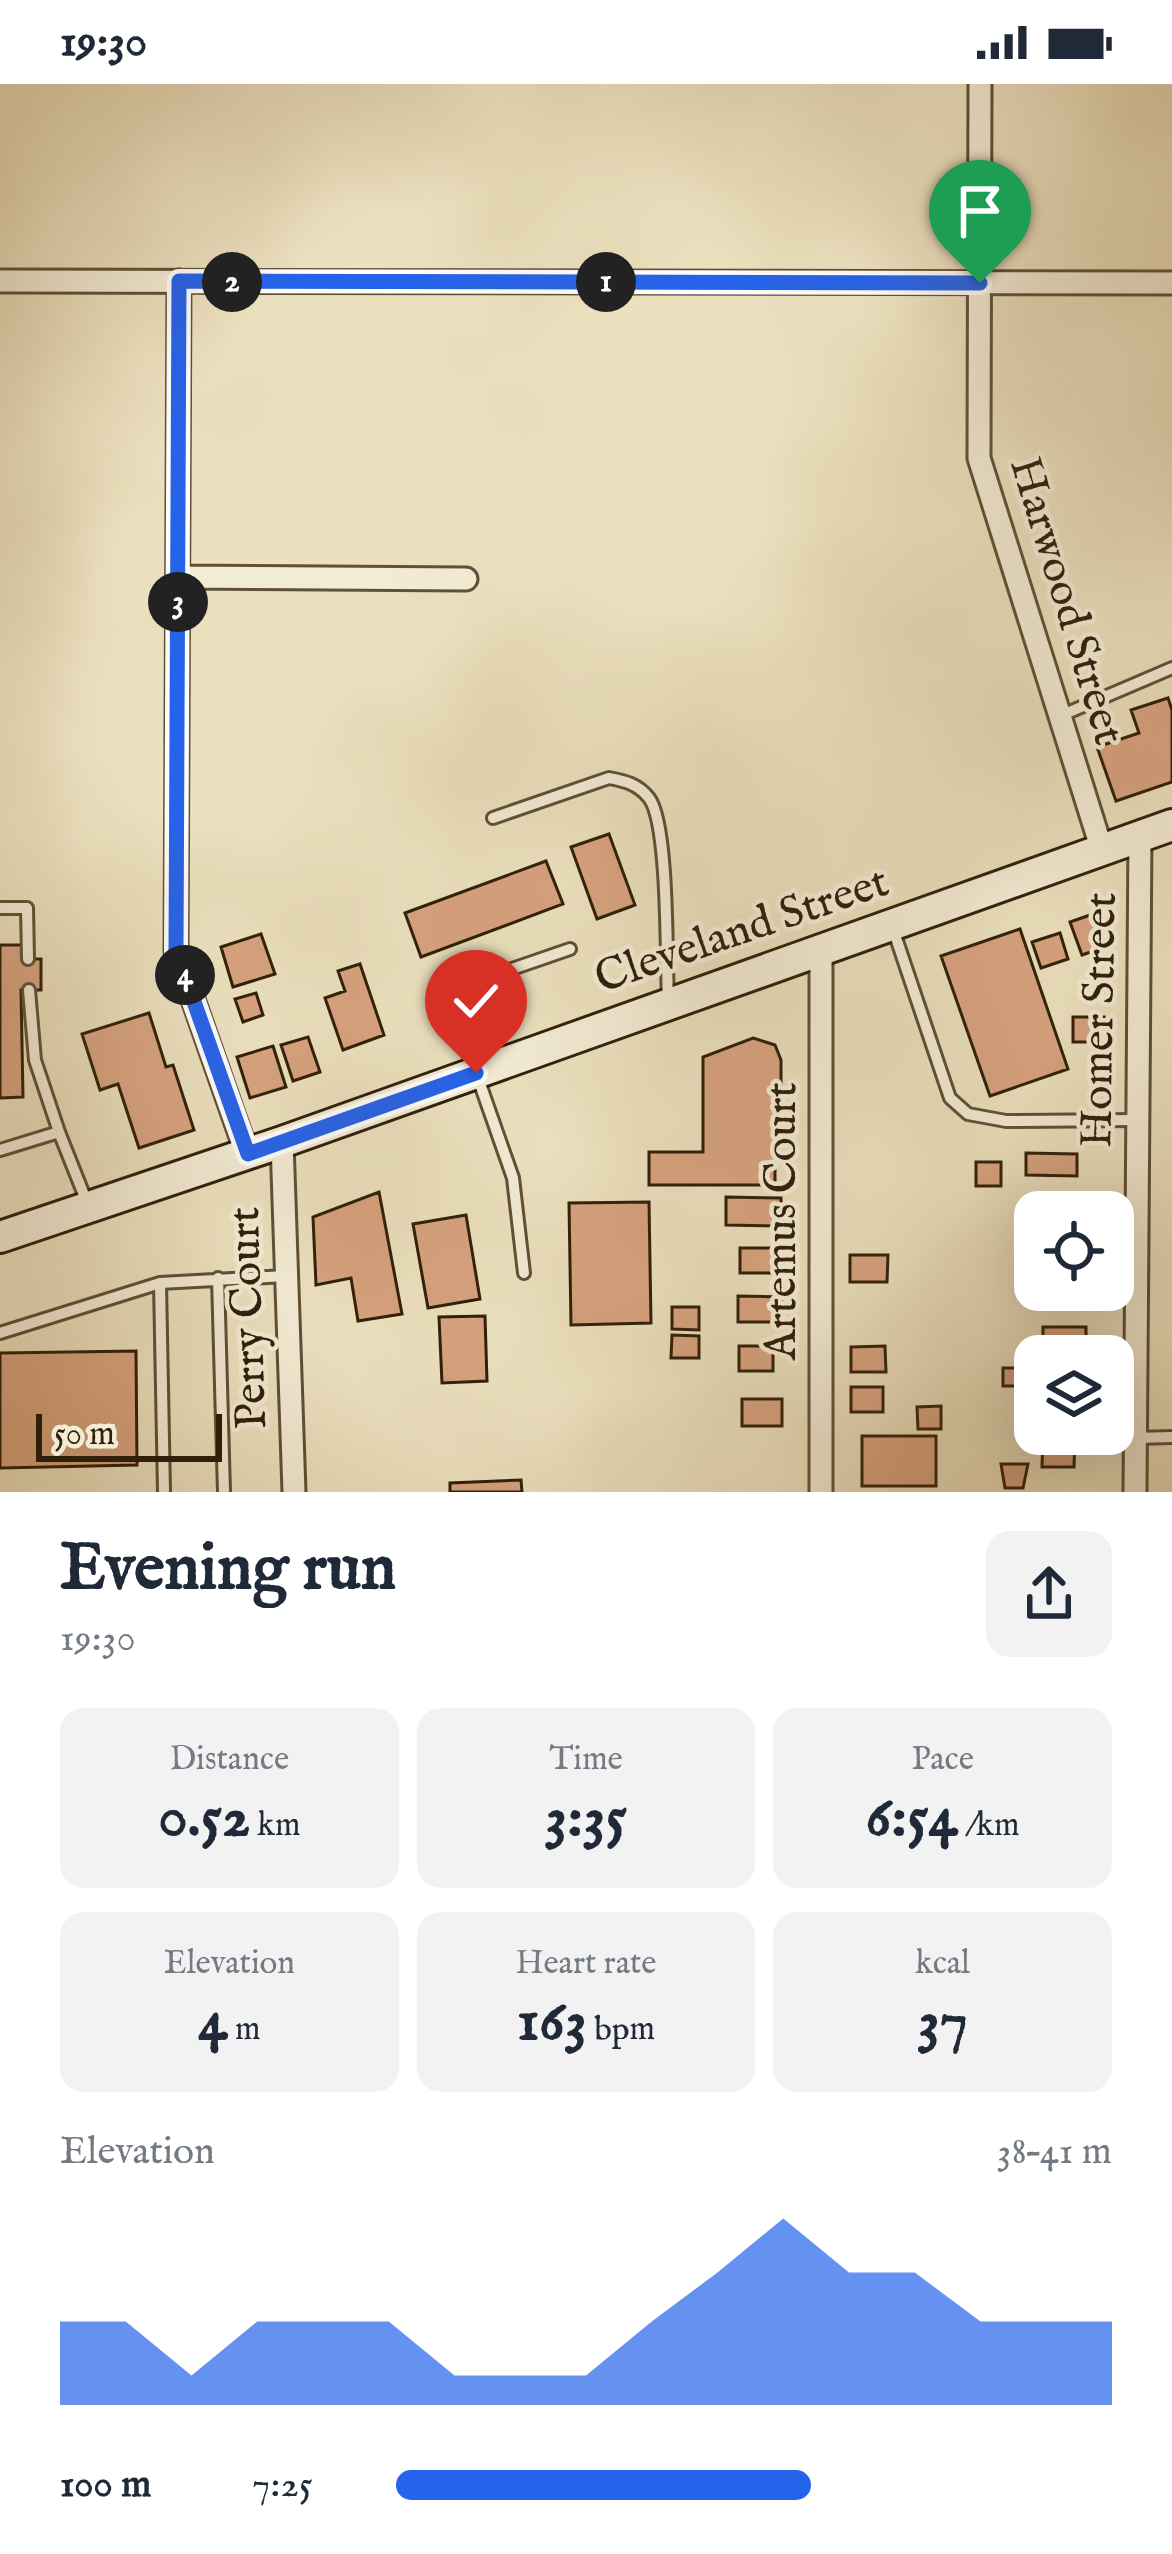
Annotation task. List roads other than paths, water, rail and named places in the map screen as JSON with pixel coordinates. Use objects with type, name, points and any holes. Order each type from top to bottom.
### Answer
[{"type":"main road","name":"Cleveland Street","points":[[0,1237],[248,1154],[1172,825]]},
{"type":"street","name":"Harwood Street","points":[[980,84],[979,458],[1102,850]]},
{"type":"street","points":[[0,281],[1172,283]]},
{"type":"street","points":[[179,281],[176,951],[248,1154]]},
{"type":"street","points":[[178,577],[466,579]]},
{"type":"street","name":"Homer Street","points":[[1135,1492],[1140,836]]},
{"type":"street","name":"Artemus Court","points":[[821,950],[821,1492]]},
{"type":"street","name":"Perry Court","points":[[282,1142],[294,1492]]},
{"type":"lane","points":[[1060,716],[1172,668]]},
{"type":"lane","points":[[493,818],[609,778],[627,781],[648,797],[661,831],[668,1004]]},
{"type":"lane","points":[[0,908],[26,908],[28,959]]},
{"type":"lane","points":[[892,926],[950,1098],[968,1114],[1006,1121],[1138,1120]]},
{"type":"lane","points":[[524,1274],[513,1178],[457,1018],[455,996],[486,978],[570,949]]},
{"type":"lane","points":[[29,990],[35,1060],[88,1207]]},
{"type":"lane","points":[[0,1150],[59,1132]]},
{"type":"lane","points":[[0,1333],[160,1283],[286,1276]]},
{"type":"lane","points":[[218,1278],[224,1492]]},
{"type":"lane","points":[[160,1283],[164,1492]]},
{"type":"lane","points":[[1135,1438],[1172,1437]]}]
